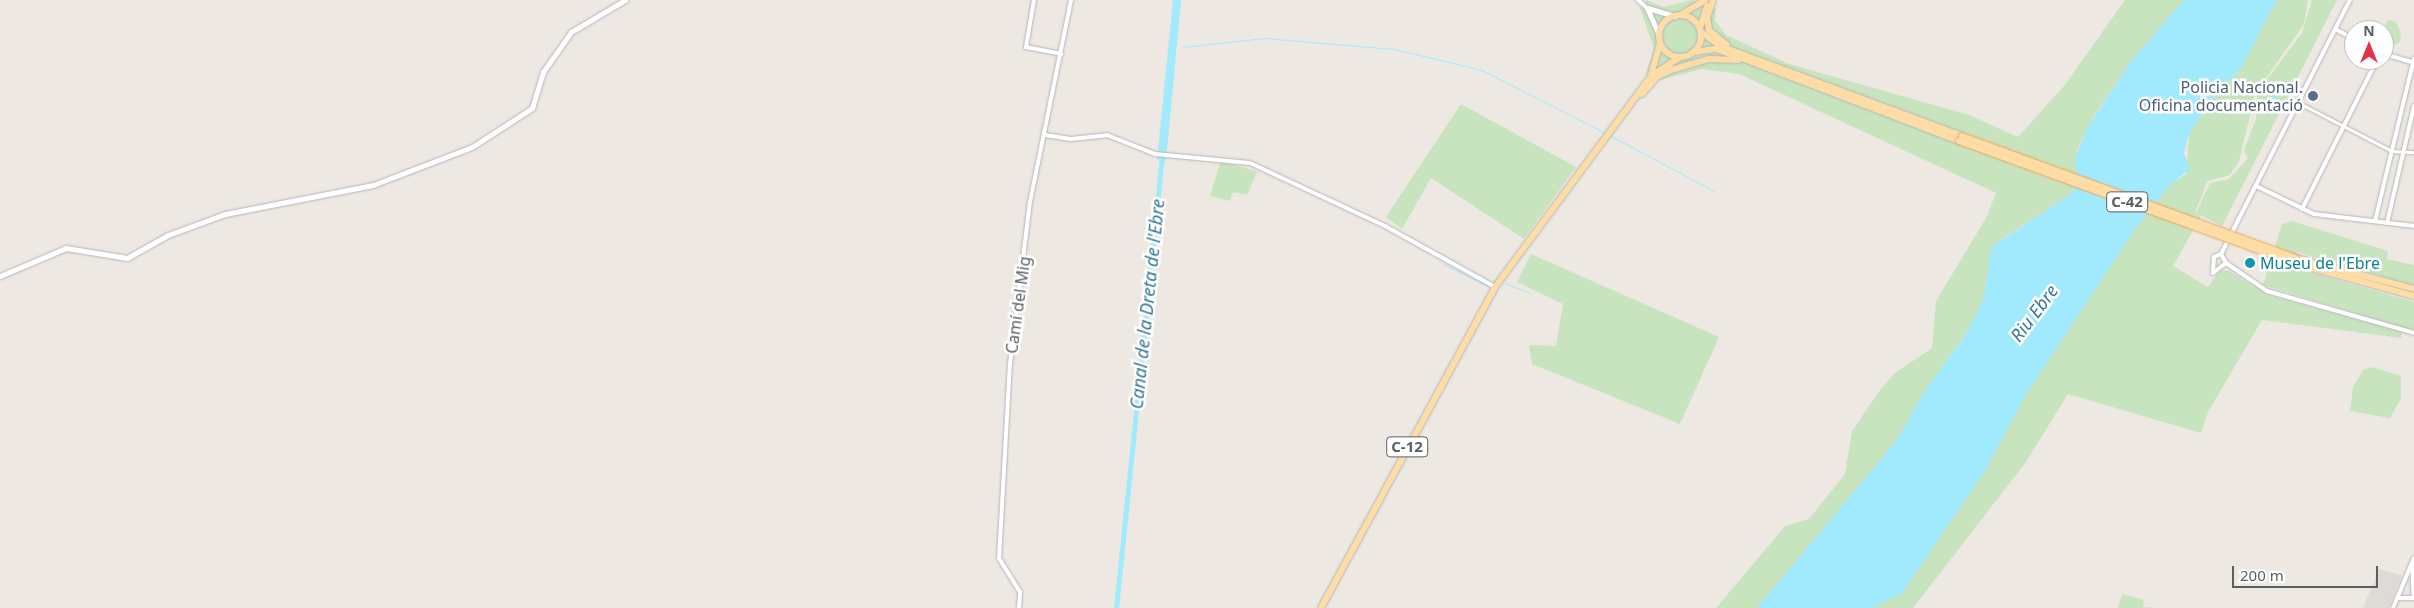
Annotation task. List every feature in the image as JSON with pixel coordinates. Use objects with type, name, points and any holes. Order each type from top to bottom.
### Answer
[{"type":"main road","points":[[1659,35],[1664,22],[1705,0]]},
{"type":"main road","points":[[1694,52],[1712,0]]},
{"type":"main road","points":[[1712,0],[1707,17],[1709,30],[1732,50]]},
{"type":"main road","points":[[1678,15],[1701,30]]},
{"type":"main road","name":"C-42","points":[[1701,30],[1715,44],[1960,138]]},
{"type":"main road","name":"C-12","points":[[1321,608],[1495,287],[1650,76],[1660,44],[1659,35]]},
{"type":"main road","points":[[1660,44],[1678,58]]},
{"type":"main road","name":"C-42","points":[[1694,52],[1715,49],[2295,260],[2414,296]]},
{"type":"main road","name":"C-12","points":[[1650,76],[1678,58],[1694,52]]},
{"type":"main road","points":[[1626,108],[1657,77],[1671,70],[1726,58],[1764,68]]},
{"type":"main road","name":"C-42","points":[[2295,260],[2414,288]]},
{"type":"street","points":[[0,276],[66,248],[128,258],[217,216],[373,185],[472,147],[532,108],[543,72],[571,32],[625,0]]},
{"type":"street","points":[[1034,0],[1026,47],[1061,54]]},
{"type":"street","name":"Camí del Mig","points":[[1019,608],[1020,592],[999,558],[1004,452],[1030,202],[1071,0]]},
{"type":"street","points":[[1638,0],[1647,8],[1659,35]]},
{"type":"street","points":[[2226,263],[2213,273],[2214,257],[2221,254],[2350,0]]},
{"type":"street","points":[[1647,8],[1678,15]]},
{"type":"street","points":[[2335,29],[2344,34]]},
{"type":"street","points":[[2375,221],[2413,64],[2394,57]]},
{"type":"street","points":[[2302,209],[2372,70]]},
{"type":"street","points":[[2297,102],[2392,151],[2414,152]]},
{"type":"street","points":[[2387,223],[2414,106]]},
{"type":"street","points":[[1045,135],[1071,139],[1107,135],[1166,156],[1250,163],[1385,226],[1495,287]]},
{"type":"street","points":[[2256,186],[2302,209],[2414,226]]},
{"type":"street","points":[[2221,254],[2226,263],[2267,291],[2414,333]]},
{"type":"street","points":[[2214,265],[2219,267]]},
{"type":"street","points":[[2397,598],[2414,598],[2413,560]]},
{"type":"street","points":[[2393,608],[2413,560]]},
{"type":"shaded area","points":[[2379,569],[2402,575],[2389,608],[2363,608]]},
{"type":"green space","points":[[1647,0],[1663,7],[1692,0],[1716,8],[1715,20],[1726,35],[1789,64],[1969,115],[2018,137],[2064,86],[2125,0],[2184,0],[2131,61],[2091,121],[2077,150],[2078,181],[2071,194],[2002,239],[1988,269],[1984,298],[1975,321],[1924,392],[1897,440],[1757,608],[1716,608],[1785,526],[1809,519],[1845,474],[1852,431],[1880,390],[1895,373],[1932,348],[1936,301],[1986,218],[1996,193],[1739,74],[1702,69],[1660,80],[1646,73],[1654,49],[1640,8]]},
{"type":"green space","points":[[2277,0],[2308,0],[2304,24],[2255,94],[2239,161],[2230,175],[2207,181],[2195,213],[2201,216],[2173,266],[2208,287],[2220,270],[2229,271],[2268,295],[2402,332],[2401,338],[2262,320],[2208,412],[2201,433],[2068,394],[2026,462],[1913,608],[1872,608],[1902,593],[1985,471],[2025,396],[2135,229],[2171,184],[2186,174],[2189,134],[2211,100],[2241,68]]},
{"type":"green space","points":[[2312,0],[2337,0],[2222,226],[2196,213],[2210,183],[2229,179],[2248,158],[2244,150],[2256,119],[2257,94],[2264,91],[2265,82],[2302,33]]},
{"type":"green space","points":[[2394,22],[2396,22],[2401,34],[2400,42],[2394,45]]},
{"type":"green space","points":[[1461,104],[1576,167],[1524,239],[1431,178],[1402,229],[1386,217]]},
{"type":"green space","points":[[1221,160],[1257,172],[1247,195],[1233,192],[1230,201],[1210,196]]},
{"type":"green space","points":[[2292,221],[2388,251],[2387,259],[2414,265],[2414,286],[2297,252],[2292,267],[2414,302],[2414,331],[2263,285],[2282,224]]},
{"type":"green space","points":[[1531,254],[1719,337],[1680,424],[1532,364],[1529,345],[1556,346],[1563,304],[1517,282]]},
{"type":"green space","points":[[2371,367],[2401,376],[2401,398],[2390,418],[2350,411],[2353,387],[2363,370]]},
{"type":"green space","points":[[2122,594],[2144,600],[2143,607],[2158,608],[2118,608]]},
{"type":"water","points":[[1173,0],[1181,0],[1166,161],[1157,160]]},
{"type":"water","name":"Riu Ebre","points":[[2184,0],[2277,0],[2241,68],[2211,100],[2189,134],[2184,153],[2190,169],[2171,184],[2135,229],[2025,396],[1985,471],[1902,593],[1872,608],[1757,608],[1897,440],[1924,392],[1966,334],[1984,298],[1991,247],[2071,194],[2078,181],[2075,158],[2087,128],[2131,61]]},
{"type":"water","points":[[2279,85],[2274,107],[2268,110],[2264,104],[2272,96],[2272,86]]},
{"type":"waterway","points":[[1182,47],[1265,38],[1394,49],[1482,70],[1605,133]]},
{"type":"waterway","points":[[1611,136],[1714,191]]},
{"type":"waterway","name":"Canal de la Dreta de l'Ebre","points":[[1116,608],[1162,155]]},
{"type":"waterway","points":[[1444,264],[1488,286]]},
{"type":"waterway","points":[[1494,282],[1497,278]]},
{"type":"waterway","points":[[1505,283],[1532,294]]},
{"type":"place","name":"Policia Nacional. Oficina documentació","points":[[2313,96]]},
{"type":"place","name":"Museu de l'Ebre","points":[[2250,263]]}]
